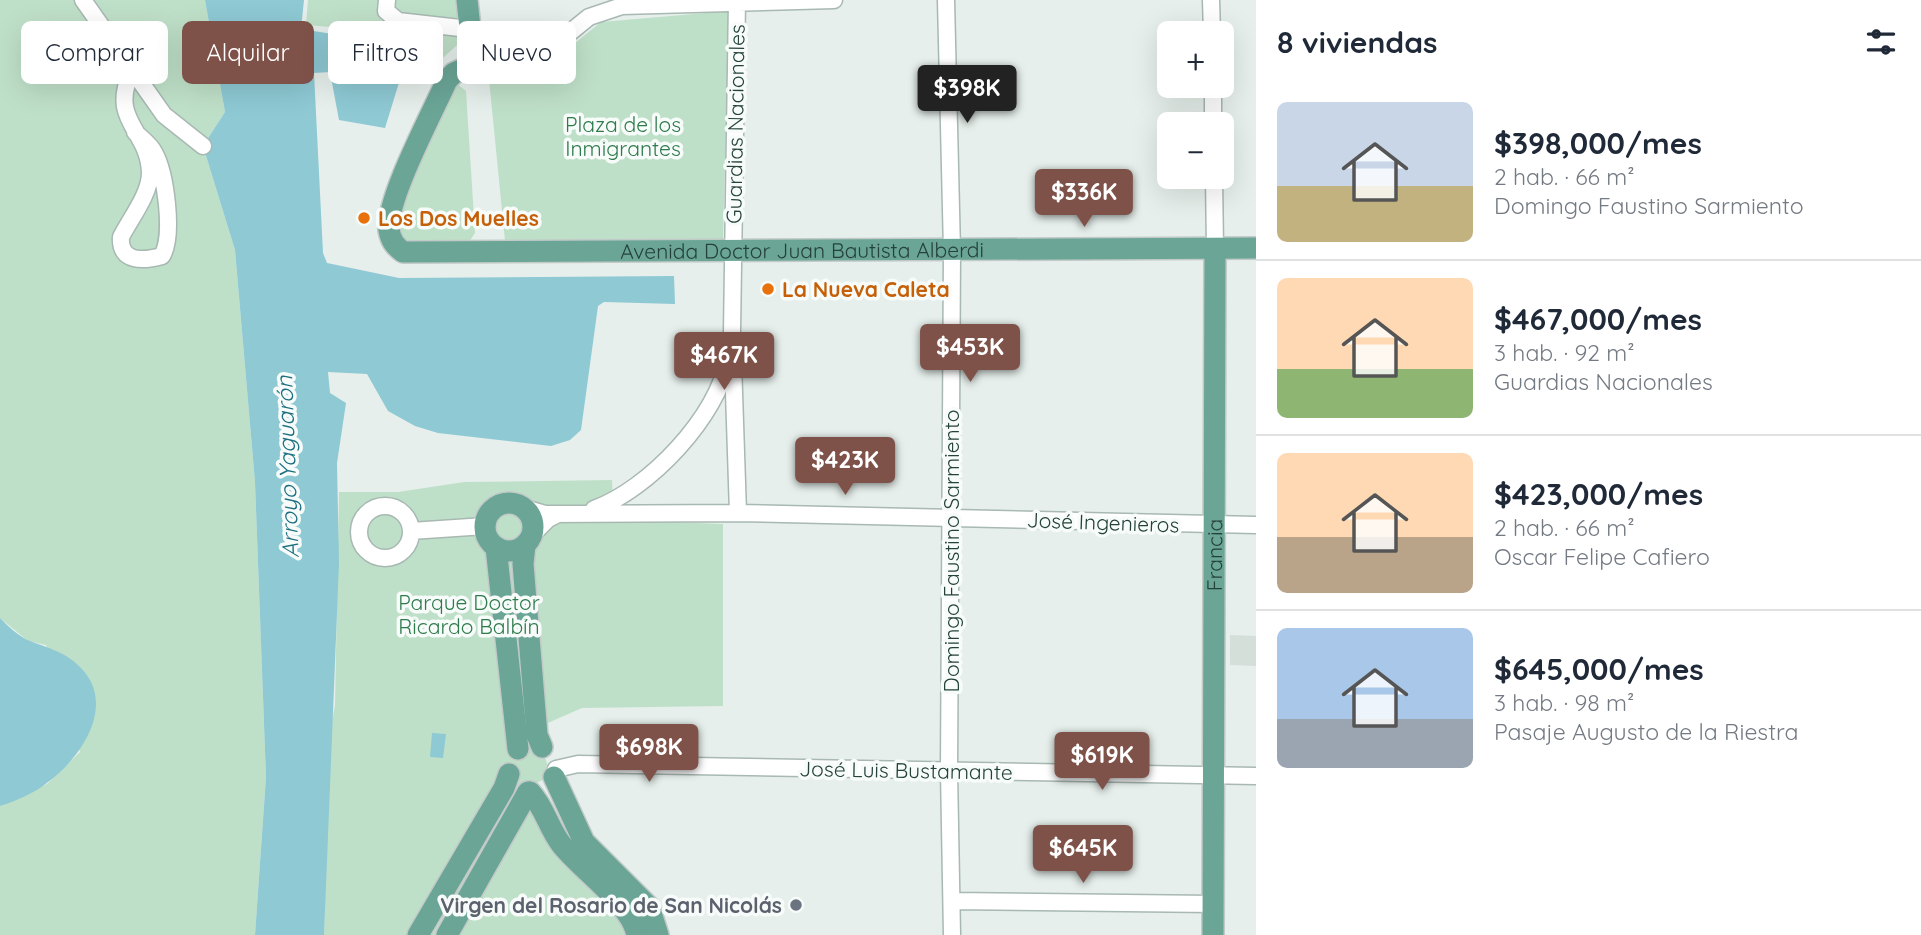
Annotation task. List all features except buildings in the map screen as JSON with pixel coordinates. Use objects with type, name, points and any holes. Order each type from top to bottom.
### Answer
[{"type":"main road","points":[[467,0],[468,21]]},
{"type":"main road","name":"Avenida Doctor Juan Bautista Alberdi","points":[[457,73],[447,79],[396,195],[389,228],[394,245],[403,252],[1256,248]]},
{"type":"main road","name":"Francia","points":[[1213,935],[1215,248]]},
{"type":"main road","points":[[528,541],[511,551],[496,547],[488,538],[485,526],[486,519],[495,506],[510,502],[524,508],[533,524],[523,564],[537,735],[542,747]]},
{"type":"main road","points":[[496,547],[518,749]]},
{"type":"main road","points":[[418,935],[505,788],[510,760],[518,749],[532,744],[542,747],[552,756],[555,773],[584,842],[649,907],[658,926],[658,935]]},
{"type":"main road","points":[[447,935],[529,792],[547,787],[555,773]]},
{"type":"main road","points":[[509,774],[516,786],[529,792],[543,806],[560,843],[629,917],[637,935]]},
{"type":"street","points":[[83,0],[97,21]]},
{"type":"street","points":[[387,0],[386,11],[398,21],[457,28]]},
{"type":"street","points":[[576,25],[598,6],[834,0]]},
{"type":"street","name":"Domingo Faustino Sarmiento","points":[[946,0],[952,251],[949,771],[952,935]]},
{"type":"street","points":[[1211,0],[1212,21]]},
{"type":"street","name":"Guardias Nacionales","points":[[737,2],[732,332],[738,513]]},
{"type":"street","points":[[126,84],[123,106],[135,132],[145,151],[150,173],[148,187],[121,237],[120,246],[124,254],[138,261],[162,256],[169,245],[163,177],[154,150],[135,132]]},
{"type":"street","points":[[140,84],[164,115],[203,146]]},
{"type":"street","name":"Francia","points":[[1214,189],[1215,248]]},
{"type":"street","name":"Guardias Nacionales","points":[[585,512],[618,499],[648,476],[705,413],[721,384],[732,332]]},
{"type":"street","points":[[705,413],[718,409],[735,420]]},
{"type":"street","points":[[524,508],[558,514],[585,512]]},
{"type":"street","name":"José Ingenieros","points":[[585,512],[1256,525]]},
{"type":"street","points":[[528,541],[548,519],[558,514]]},
{"type":"street","points":[[411,531],[485,526]]},
{"type":"street","name":"José Luis Bustamante","points":[[555,773],[578,764],[1256,776]]},
{"type":"street","points":[[953,901],[1213,905]]},
{"type":"shaded area","points":[[1230,635],[1256,636],[1256,666],[1230,665]]},
{"type":"green space","points":[[0,0],[205,0],[209,21],[182,21],[182,84],[220,84],[225,112],[203,146],[235,250],[255,482],[266,777],[255,935],[0,935],[0,806],[47,784],[80,752],[46,645],[28,641],[0,618]]},
{"type":"green space","points":[[308,0],[463,0],[465,21],[457,21],[457,45],[443,58],[443,21],[328,21],[328,27],[314,26],[314,21],[306,21]]},
{"type":"green space","name":"Plaza de los Inmigrantes","points":[[729,11],[723,239],[505,241],[489,84],[576,84],[576,42],[601,22]]},
{"type":"green space","points":[[456,83],[466,91],[475,233],[469,242],[408,242],[399,234],[397,212]]},
{"type":"green space","name":"Parque Doctor Ricardo Balbín","points":[[612,480],[614,520],[723,524],[723,706],[582,708],[509,740],[545,757],[549,770],[546,778],[531,786],[625,921],[630,935],[324,935],[329,739],[335,705],[339,492],[398,492],[464,482]]},
{"type":"water","points":[[205,0],[304,0],[302,21],[209,21]]},
{"type":"water","points":[[314,31],[328,33],[328,72],[314,73]]},
{"type":"water","name":"Arroyo Yaguarón","points":[[314,73],[323,253],[327,263],[399,278],[674,276],[675,304],[604,302],[598,306],[581,430],[570,440],[551,446],[438,433],[415,426],[388,411],[367,374],[328,372],[330,393],[346,403],[337,463],[339,563],[324,935],[255,935],[266,777],[255,482],[235,250],[203,146],[225,112],[220,84],[314,84]]},
{"type":"water","points":[[332,84],[399,84],[385,128],[339,120]]},
{"type":"water","points":[[0,618],[22,637],[70,658],[91,683],[96,698],[90,730],[72,759],[37,790],[0,806]]},
{"type":"water","points":[[432,733],[446,734],[443,758],[430,757]]},
{"type":"place","name":"Los Dos Muelles","points":[[364,218]]},
{"type":"place","name":"La Nueva Caleta","points":[[768,289]]},
{"type":"place","name":"Virgen del Rosario de San Nicolás","points":[[796,905]]}]
